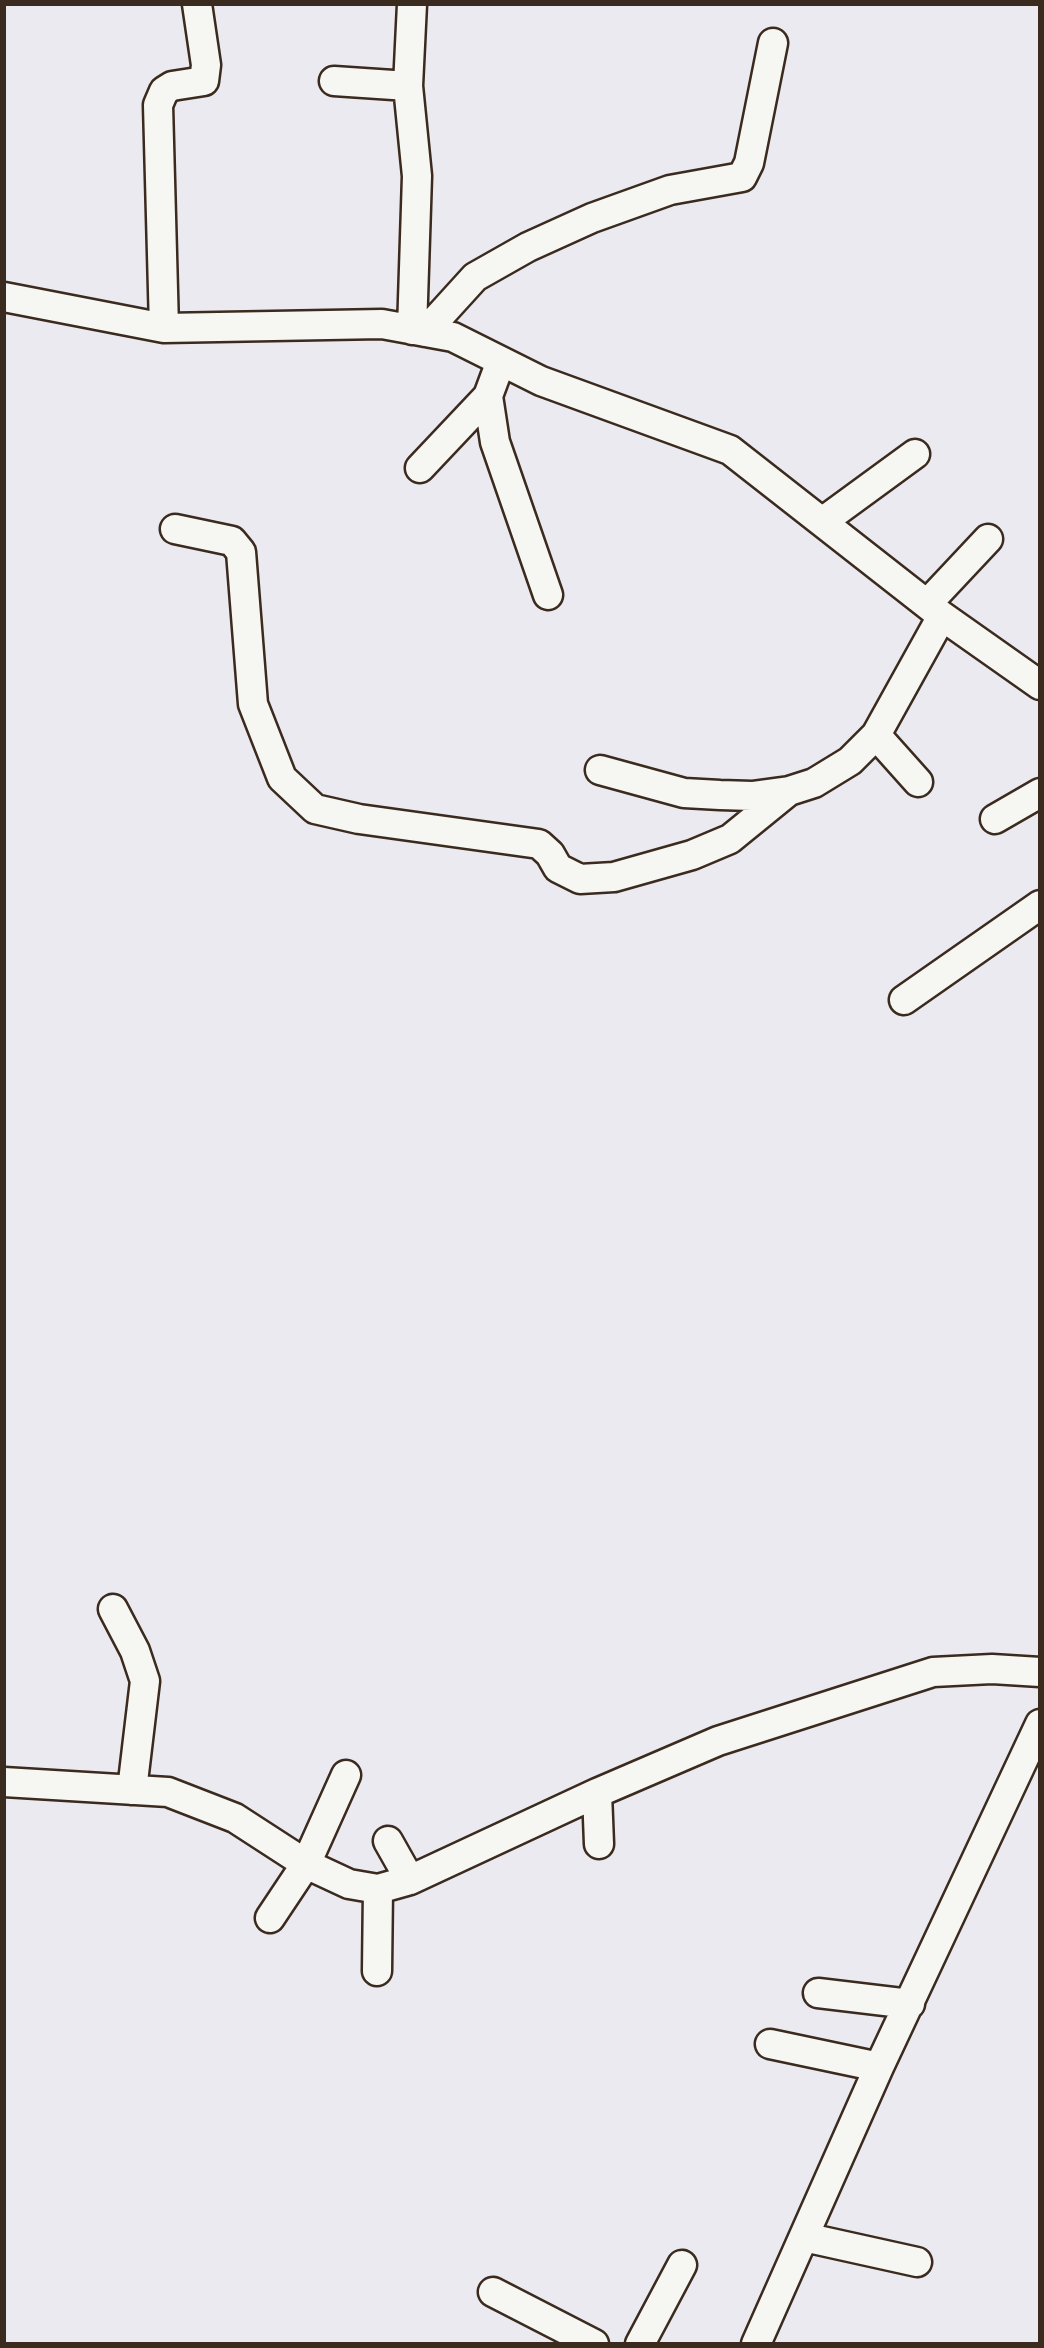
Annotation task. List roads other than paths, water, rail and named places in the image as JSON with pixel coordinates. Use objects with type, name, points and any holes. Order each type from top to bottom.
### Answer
[{"type":"street","points":[[164,328],[158,105],[164,92],[172,86],[204,81],[206,65],[197,4]]},
{"type":"street","points":[[412,4],[408,86],[417,176],[419,331]]},
{"type":"street","points":[[419,331],[475,277],[528,247],[592,218],[670,190],[742,177],[749,163],[773,44]]},
{"type":"street","points":[[334,81],[408,86]]},
{"type":"street","points":[[4,297],[164,328],[382,324],[453,337],[541,381],[730,450],[934,610],[1040,685]]},
{"type":"street","points":[[420,468],[488,396],[501,361]]},
{"type":"street","points":[[488,396],[495,442],[548,595]]},
{"type":"street","points":[[822,522],[915,454]]},
{"type":"street","points":[[175,529],[232,541],[241,552],[253,704],[282,778],[315,810],[358,819],[539,844],[550,854],[558,868],[580,879],[614,877],[692,855],[730,839],[789,791]]},
{"type":"street","points":[[600,770],[684,793],[752,796],[789,791],[814,783],[850,761],[876,735],[934,610],[988,539]]},
{"type":"street","points":[[876,735],[918,782]]},
{"type":"street","points":[[995,819],[1040,793]]},
{"type":"street","points":[[904,1000],[1040,905]]},
{"type":"street","points":[[113,1609],[135,1651],[146,1681],[132,1790]]},
{"type":"street","points":[[4,1782],[168,1792],[235,1818],[306,1864],[349,1884],[378,1889],[410,1880],[597,1792],[718,1741],[933,1672],[992,1669],[1040,1672]]},
{"type":"street","points":[[756,2343],[879,2067],[1040,1724]]},
{"type":"street","points":[[270,1918],[306,1864],[346,1775]]},
{"type":"street","points":[[597,1792],[599,1844]]},
{"type":"street","points":[[388,1841],[410,1880]]},
{"type":"street","points":[[377,1971],[378,1889]]},
{"type":"street","points":[[818,1993],[910,2004]]},
{"type":"street","points":[[770,2044],[879,2067]]},
{"type":"street","points":[[804,2237],[917,2262]]},
{"type":"street","points":[[640,2343],[682,2265]]},
{"type":"street","points":[[494,2292],[594,2343]]}]
